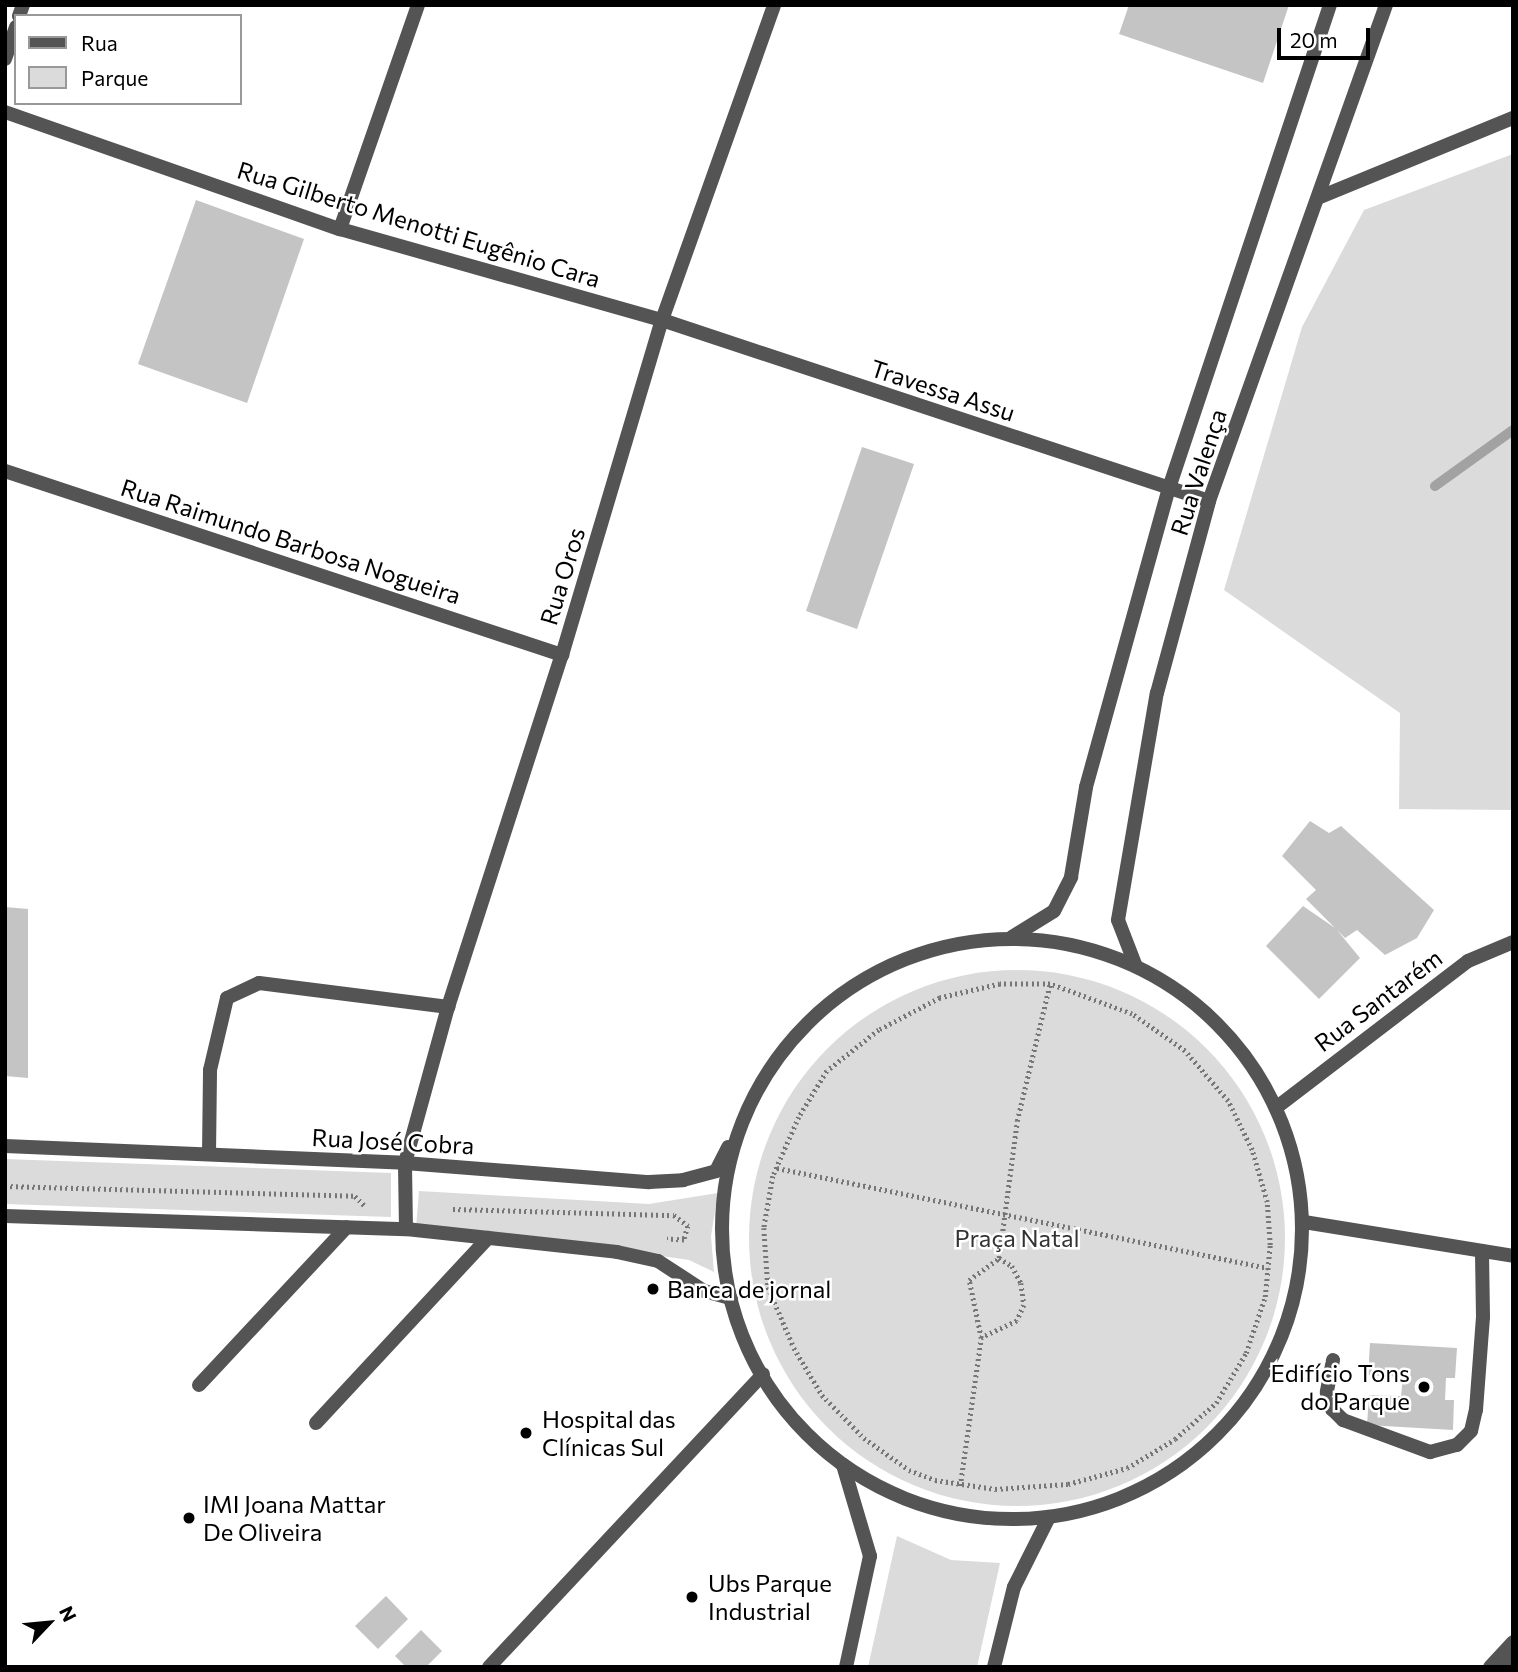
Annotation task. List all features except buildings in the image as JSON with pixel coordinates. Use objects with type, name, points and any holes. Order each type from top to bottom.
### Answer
[{"type":"street","points":[[340,229],[418,5]]},
{"type":"street","name":"Rua Oros","points":[[406,1229],[405,1163],[448,1007],[562,655],[662,320],[775,5]]},
{"type":"street","name":"Rua Valença","points":[[1012,937],[1054,911],[1071,877],[1086,786],[1169,488],[1330,5]]},
{"type":"street","name":"Rua Valença","points":[[1135,964],[1118,920],[1122,881],[1157,692],[1209,501],[1321,197],[1386,5]]},
{"type":"street","points":[[5,59],[14,33]]},
{"type":"street","name":"Rua Gilberto Menotti Eugênio Cara","points":[[5,112],[340,229],[662,320]]},
{"type":"street","points":[[1321,197],[1513,118]]},
{"type":"street","name":"Travessa Assu","points":[[662,320],[1209,501]]},
{"type":"street","name":"Rua Raimundo Barbosa Nogueira","points":[[5,471],[562,655]]},
{"type":"street","points":[[1012,937],[1075,944],[1135,964],[1193,1000],[1222,1029],[1241,1049],[1277,1107],[1304,1222],[1294,1307],[1259,1386],[1211,1442],[1131,1497],[1048,1519],[976,1519],[918,1503],[843,1465],[793,1419],[763,1374],[731,1298],[722,1238],[726,1177],[743,1118],[776,1058],[823,1007],[880,969],[944,945],[1012,937]]},
{"type":"street","name":"Rua Santarém","points":[[1277,1107],[1468,961],[1513,942]]},
{"type":"street","points":[[209,1153],[210,1070],[227,998],[259,983],[448,1007]]},
{"type":"street","name":"Rua José Cobra","points":[[5,1146],[405,1163],[649,1182],[683,1180],[716,1171],[743,1118]]},
{"type":"street","points":[[5,1216],[406,1229],[488,1238],[658,1261],[704,1291],[731,1298]]},
{"type":"street","points":[[1304,1222],[1513,1256]]},
{"type":"street","points":[[199,1385],[347,1227]]},
{"type":"street","points":[[316,1423],[488,1238]]},
{"type":"street","points":[[1332,1360],[1327,1392],[1332,1409],[1343,1420],[1430,1452],[1457,1445],[1471,1431],[1476,1410],[1483,1317],[1482,1251]]},
{"type":"street","points":[[489,1667],[763,1374]]},
{"type":"street","points":[[843,1465],[870,1556],[846,1667]]},
{"type":"street","points":[[995,1667],[1014,1587],[1048,1519]]},
{"type":"street","points":[[1491,1667],[1513,1643]]},
{"type":"street","points":[[1491,1667],[1513,1660]]},
{"type":"path","points":[[1000,984],[1050,984],[1132,1014],[1185,1051],[1228,1101],[1252,1150],[1267,1202],[1268,1268],[1265,1297],[1246,1353],[1216,1403],[1175,1439],[1127,1468],[1068,1484],[995,1489],[960,1486],[909,1470],[864,1438],[822,1395],[801,1360],[768,1287],[764,1228],[777,1168],[799,1117],[827,1071],[879,1030],[940,998],[1000,984]]},
{"type":"path","points":[[960,1486],[981,1338],[969,1280],[999,1258],[1017,1121],[1050,984]]},
{"type":"path","points":[[777,1168],[1268,1268]]},
{"type":"path","points":[[5,1186],[355,1196],[369,1209]]},
{"type":"path","points":[[407,1202],[429,1208],[674,1215],[688,1226]]},
{"type":"path","points":[[981,1338],[1017,1321],[1024,1305],[1021,1283],[1012,1266],[999,1258]]},
{"type":"green space","points":[[1513,154],[1513,430],[1490,447],[1513,432],[1513,810],[1399,809],[1400,713],[1224,590],[1302,327],[1364,210]]},
{"type":"green space","name":"Praça Natal","points":[[1017,970],[1069,975],[1120,990],[1166,1015],[1207,1048],[1240,1089],[1265,1135],[1280,1186],[1285,1238],[1280,1290],[1265,1341],[1240,1387],[1207,1428],[1166,1461],[1120,1486],[1069,1501],[1017,1506],[965,1501],[914,1486],[868,1461],[827,1428],[794,1387],[769,1341],[754,1290],[749,1238],[754,1186],[769,1135],[794,1089],[827,1048],[868,1015],[914,990],[965,975]]},
{"type":"green space","points":[[5,1159],[391,1173],[391,1217],[5,1204]]},
{"type":"green space","points":[[419,1191],[649,1204],[718,1193],[711,1236],[714,1272],[689,1260],[549,1240],[416,1228]]},
{"type":"green space","points":[[897,1536],[951,1560],[1000,1563],[977,1667],[868,1667]]},
{"type":"waterway","points":[[1435,486],[1513,430]]},
{"type":"place","name":"Banca de jornal","points":[[653,1289]]},
{"type":"place","name":"Edifício Tons do Parque","points":[[1424,1387]]},
{"type":"place","name":"Hospital das Clínicas Sul","points":[[526,1433]]},
{"type":"place","name":"IMI Joana Mattar De Oliveira","points":[[189,1518]]},
{"type":"place","name":"Ubs Parque Industrial","points":[[692,1597]]}]
